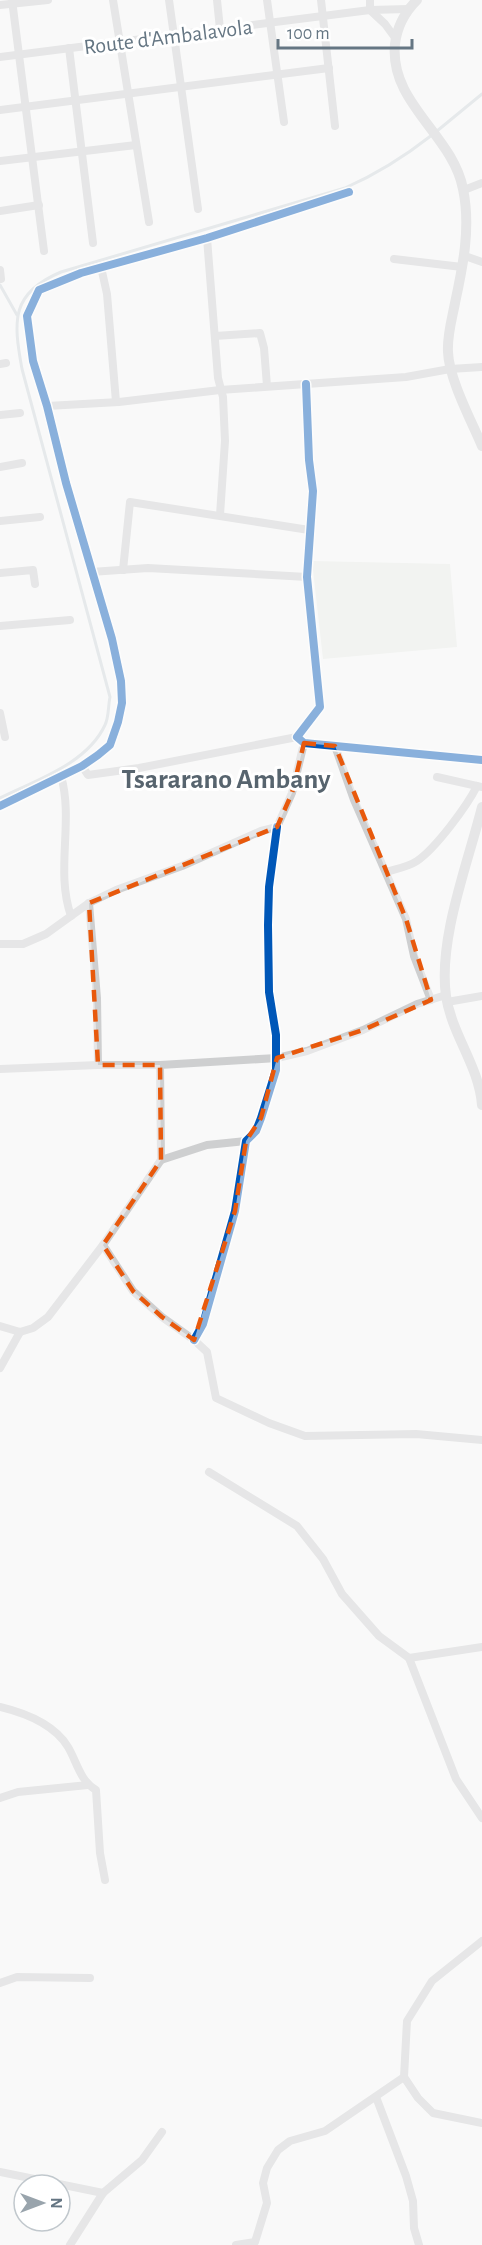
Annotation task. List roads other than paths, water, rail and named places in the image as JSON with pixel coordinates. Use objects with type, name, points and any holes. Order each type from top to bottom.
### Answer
[{"type":"street","points":[[0,5],[48,0]]},
{"type":"street","points":[[113,0],[149,222]]},
{"type":"street","points":[[168,0],[198,209]]},
{"type":"street","points":[[217,0],[220,29]]},
{"type":"street","points":[[267,0],[284,122]]},
{"type":"street","points":[[321,0],[335,126]]},
{"type":"street","points":[[370,0],[370,10],[385,24],[396,39]]},
{"type":"street","points":[[417,0],[408,9],[396,39],[396,73],[420,117],[453,162],[464,190],[466,227],[464,262],[448,338],[450,369],[482,446]]},
{"type":"street","points":[[13,2],[44,251]]},
{"type":"street","name":"Route d'Ambalavola","points":[[0,57],[370,10],[408,9]]},
{"type":"street","points":[[69,48],[93,243]]},
{"type":"street","points":[[0,110],[329,68]]},
{"type":"street","points":[[0,161],[136,144]]},
{"type":"street","points":[[464,190],[482,183]]},
{"type":"street","points":[[0,806],[82,766],[110,745],[122,703],[121,681],[112,639],[91,572],[33,361],[27,316],[39,290],[81,273],[207,238],[349,192]]},
{"type":"street","points":[[0,211],[39,205]]},
{"type":"street","points":[[207,238],[220,390],[223,396],[225,441],[220,515]]},
{"type":"street","points":[[394,259],[482,262]]},
{"type":"street","points":[[101,267],[107,294],[116,402]]},
{"type":"street","points":[[215,336],[260,333],[264,348],[267,386]]},
{"type":"street","points":[[47,406],[116,402],[220,390],[482,368]]},
{"type":"street","points":[[194,1340],[203,1324],[235,1211],[246,1141],[256,1131],[276,1070],[276,1035],[269,992],[269,887],[277,827],[292,793],[300,740],[320,707],[307,577],[313,491],[309,460],[306,384]]},
{"type":"street","points":[[0,416],[20,413]]},
{"type":"street","points":[[0,467],[22,464]]},
{"type":"street","points":[[123,570],[130,502],[309,530]]},
{"type":"street","points":[[0,521],[40,517]]},
{"type":"street","points":[[91,572],[148,568],[307,577]]},
{"type":"street","points":[[0,573],[33,570],[35,584]]},
{"type":"street","points":[[0,626],[70,620]]},
{"type":"street","points":[[0,713],[5,737]]},
{"type":"street","points":[[82,766],[88,775],[300,740],[335,746],[482,760]]},
{"type":"street","points":[[335,746],[341,767],[406,919],[414,956],[431,1000]]},
{"type":"street","points":[[61,776],[64,786],[64,873],[67,904],[71,916]]},
{"type":"street","points":[[386,872],[418,861],[430,850],[479,787],[437,777]]},
{"type":"street","points":[[482,807],[452,924],[446,962],[446,998],[452,1023],[478,1079],[482,1105]]},
{"type":"street","points":[[0,944],[23,944],[46,934],[89,903],[116,890],[182,866],[261,831],[277,827]]},
{"type":"street","points":[[89,903],[97,998],[98,1065]]},
{"type":"street","points":[[0,1069],[160,1065],[277,1058],[307,1051],[363,1030],[431,1000],[482,996]]},
{"type":"street","points":[[0,1326],[20,1332],[33,1328],[48,1317],[103,1245],[161,1160],[160,1065]]},
{"type":"street","points":[[161,1160],[207,1145],[246,1141]]},
{"type":"street","points":[[103,1245],[133,1291],[207,1352],[216,1398],[269,1423],[305,1436],[416,1434],[482,1440]]},
{"type":"street","points":[[0,1368],[20,1332]]},
{"type":"street","points":[[209,1472],[297,1526],[323,1559],[342,1594],[379,1636],[409,1658],[456,1779],[482,1818]]},
{"type":"street","points":[[409,1658],[482,1647]]},
{"type":"street","points":[[0,1707],[39,1720],[56,1734],[68,1746],[88,1785],[96,1790],[100,1853],[105,1880]]},
{"type":"street","points":[[0,1798],[18,1792],[88,1785]]},
{"type":"street","points":[[482,1941],[432,1981],[407,2020],[404,2077],[418,2098],[434,2113],[482,2123]]},
{"type":"street","points":[[0,1983],[17,1977],[90,1978]]},
{"type":"street","points":[[236,2245],[255,2242],[267,2202],[263,2183],[267,2168],[278,2150],[290,2141],[325,2131],[404,2077]]},
{"type":"street","points":[[376,2097],[406,2176],[413,2201],[414,2228],[419,2245]]},
{"type":"street","points":[[70,2245],[103,2193],[142,2160],[162,2132]]},
{"type":"street","points":[[0,2172],[103,2193]]},
{"type":"waterway","points":[[437,131],[482,94]]},
{"type":"waterway","points":[[0,798],[59,769],[86,750],[97,739],[105,725],[110,697],[22,369],[17,322],[24,299],[45,280],[61,272],[345,188],[390,164],[432,135]]},
{"type":"waterway","points":[[0,285],[17,315]]},
{"type":"district","name":"Tsararano Ambany","points":[[226,778]]}]
